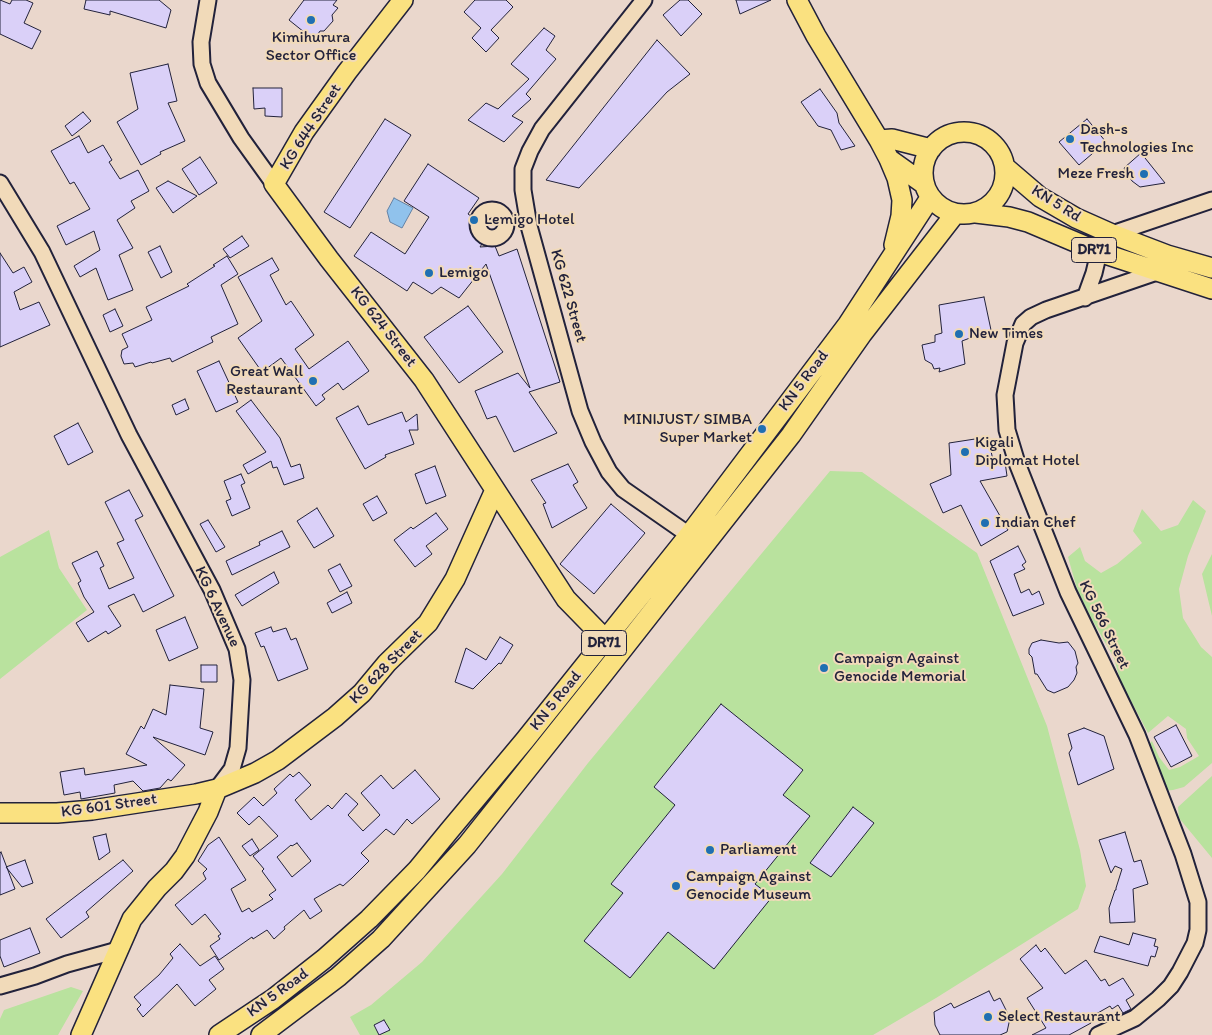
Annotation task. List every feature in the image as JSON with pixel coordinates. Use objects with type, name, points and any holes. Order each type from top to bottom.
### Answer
[{"type":"main road","name":"KG 644 Street","points":[[274,184],[310,125],[347,72],[403,0]]},
{"type":"main road","points":[[797,0],[816,36],[879,140],[897,178],[902,200],[901,216],[887,265]]},
{"type":"main road","name":"DR71","points":[[927,191],[924,164],[931,149],[941,139],[960,132],[980,135],[995,145],[1005,168]]},
{"type":"main road","points":[[879,140],[892,139],[931,149]]},
{"type":"main road","points":[[889,159],[927,191],[937,205],[955,214]]},
{"type":"main road","points":[[976,213],[993,203],[999,195],[1005,177],[1005,168]]},
{"type":"main road","name":"KN 5 Rd","points":[[1005,168],[1040,197],[1076,218],[1112,234]]},
{"type":"main road","name":"KG 624 Street","points":[[274,184],[328,259],[377,318],[424,380],[566,599],[606,640]]},
{"type":"main road","name":"KN 5 Road","points":[[219,1035],[273,999],[324,959],[369,919],[417,870],[606,640],[689,535],[848,324],[887,265],[927,191]]},
{"type":"main road","name":"DR71","points":[[955,214],[976,213],[1009,217],[1028,222],[1099,252],[1212,289]]},
{"type":"main road","name":"KN 5 Road","points":[[261,1035],[338,977],[381,939],[467,845],[791,435],[862,334],[955,214]]},
{"type":"main road","name":"DR71","points":[[1112,234],[1167,255],[1212,268]]},
{"type":"main road","name":"KG 628 Street","points":[[217,789],[255,773],[278,760],[336,718],[362,693],[387,663],[421,631],[455,579],[495,490]]},
{"type":"main road","name":"KG 601 Street","points":[[0,813],[57,813],[92,810],[217,789]]},
{"type":"main road","name":"KG 6 Avenue","points":[[81,1035],[132,919],[185,856],[208,812],[217,789]]},
{"type":"street","name":"KG 624 Street","points":[[208,0],[201,42],[202,64],[208,83],[241,138],[274,184]]},
{"type":"street","name":"KG 622 Street","points":[[644,0],[542,129],[523,169],[526,207],[580,411],[601,460],[623,488],[689,535]]},
{"type":"street","name":"KG 6 Avenue","points":[[0,183],[42,252],[129,435],[212,590],[237,649],[242,680],[238,748],[232,769],[217,789]]},
{"type":"street","points":[[1112,234],[1212,200]]},
{"type":"street","points":[[500,213],[505,221],[502,234],[494,238],[485,237],[479,230],[478,221],[483,214],[492,211],[500,213],[526,207]]},
{"type":"street","points":[[504,230],[530,226]]},
{"type":"street","points":[[1085,298],[1099,252]]},
{"type":"street","name":"KG 566 Street","points":[[1105,1034],[1134,1018],[1171,986],[1195,943],[1199,916],[1198,902],[1183,854],[1136,735],[1068,592],[1017,463],[1007,430],[1005,395],[1014,343],[1023,324],[1031,317],[1046,310],[1157,272]]},
{"type":"street","points":[[0,986],[118,950]]},
{"type":"green space","points":[[830,471],[862,472],[977,553],[1047,726],[1080,850],[1086,886],[1078,909],[873,1035],[360,1035],[350,1017],[371,1005],[422,962],[502,874],[588,763]]},
{"type":"green space","points":[[1193,500],[1206,511],[1188,556],[1179,589],[1183,618],[1201,647],[1212,657],[1212,763],[1184,787],[1163,791],[1145,749],[1152,741],[1159,757],[1169,770],[1180,767],[1199,756],[1187,738],[1186,729],[1168,716],[1148,733],[1120,680],[1114,658],[1077,589],[1068,557],[1080,547],[1085,561],[1101,573],[1117,564],[1142,543],[1133,531],[1142,509],[1161,531],[1178,525]]},
{"type":"green space","points":[[49,530],[59,568],[87,610],[0,679],[0,557]]},
{"type":"green space","points":[[1212,554],[1212,616],[1202,574]]},
{"type":"green space","points":[[1212,776],[1212,858],[1179,818],[1178,807]]},
{"type":"green space","points":[[71,987],[83,991],[58,1035],[0,1035],[0,1019],[4,1010]]},
{"type":"water","points":[[394,198],[413,208],[402,228],[390,222],[387,211]]},
{"type":"building","points":[[0,0],[10,4],[12,0],[26,0],[33,3],[24,23],[41,31],[32,49],[0,34]]},
{"type":"building","points":[[86,0],[159,0],[171,10],[166,28],[110,11],[110,15],[84,9]]},
{"type":"building","name":"Kimihurura Sector Office","points":[[304,0],[337,0],[333,5],[338,8],[332,15],[333,21],[324,31],[320,31],[314,40],[289,20]]},
{"type":"building","points":[[475,0],[506,0],[513,7],[491,30],[499,38],[486,52],[472,38],[481,28],[464,12]]},
{"type":"building","points":[[680,0],[688,0],[702,14],[681,36],[663,15]]},
{"type":"building","points":[[736,0],[771,0],[740,14]]},
{"type":"building","points":[[544,28],[555,36],[546,50],[556,59],[526,94],[531,99],[512,116],[523,122],[504,142],[468,120],[486,103],[498,109],[529,79],[511,64]]},
{"type":"building","points":[[657,40],[690,74],[667,92],[579,188],[546,180]]},
{"type":"building","points":[[168,64],[177,101],[168,103],[185,141],[160,152],[161,154],[141,165],[117,122],[138,109],[130,73]]},
{"type":"building","points":[[253,88],[282,88],[282,117],[265,116],[265,108],[254,109]]},
{"type":"building","points":[[820,89],[837,113],[839,123],[855,146],[841,150],[831,130],[818,126],[801,102]]},
{"type":"building","points":[[83,112],[91,121],[72,136],[65,126]]},
{"type":"building","points":[[385,119],[411,135],[350,228],[324,212]]},
{"type":"building","points":[[1087,119],[1106,142],[1079,165],[1059,142]]},
{"type":"building","points":[[79,136],[88,153],[103,145],[112,160],[109,162],[120,179],[138,170],[149,191],[131,201],[135,208],[117,220],[133,248],[119,255],[133,290],[108,300],[96,268],[80,277],[74,266],[100,250],[94,231],[66,245],[57,226],[90,209],[74,182],[70,184],[51,151]]},
{"type":"building","points":[[1141,153],[1165,183],[1140,187],[1132,181],[1124,168]]},
{"type":"building","points":[[200,157],[217,183],[199,195],[182,169]]},
{"type":"building","name":"Lemigo","points":[[428,164],[479,198],[468,214],[491,230],[480,247],[495,246],[499,256],[517,249],[560,382],[529,392],[557,433],[514,452],[496,416],[487,419],[475,391],[518,373],[530,388],[486,264],[459,298],[441,287],[432,294],[413,282],[407,291],[354,256],[371,232],[405,254],[429,217],[404,201]]},
{"type":"building","points":[[168,181],[197,196],[173,213],[156,188]]},
{"type":"building","points":[[242,236],[249,246],[230,258],[223,249]]},
{"type":"building","points":[[160,246],[172,272],[161,278],[148,252]]},
{"type":"building","points":[[0,253],[13,273],[24,267],[32,282],[14,292],[20,310],[39,302],[50,325],[0,347]]},
{"type":"building","points":[[227,256],[238,274],[221,285],[238,324],[211,337],[213,342],[172,362],[170,358],[135,367],[133,363],[124,364],[121,356],[122,350],[128,347],[122,334],[152,320],[146,307],[189,286],[187,284]]},
{"type":"building","points":[[272,258],[279,270],[270,275],[286,305],[291,301],[314,335],[295,349],[309,369],[348,341],[369,371],[343,390],[338,383],[322,395],[325,399],[316,406],[281,358],[262,372],[238,338],[262,321],[238,277]]},
{"type":"building","name":"New Times","points":[[984,297],[991,330],[962,341],[965,364],[939,372],[940,368],[934,369],[932,364],[925,360],[922,345],[935,342],[935,335],[942,333],[939,305]]},
{"type":"building","points":[[468,306],[503,352],[459,383],[424,337]]},
{"type":"building","points":[[115,309],[123,326],[110,332],[103,315]]},
{"type":"building","points":[[219,361],[238,402],[216,412],[197,371]]},
{"type":"building","points":[[185,399],[189,409],[176,415],[172,405]]},
{"type":"building","points":[[251,400],[280,438],[291,467],[300,464],[304,478],[284,485],[277,467],[273,468],[271,461],[248,474],[243,465],[266,452],[236,411]]},
{"type":"building","points":[[358,406],[368,425],[402,412],[406,422],[417,414],[418,430],[409,430],[414,444],[385,455],[386,457],[365,469],[336,418]]},
{"type":"building","points":[[78,423],[93,452],[68,465],[54,436]]},
{"type":"building","points":[[988,437],[994,465],[1005,462],[1007,476],[980,481],[1008,530],[981,546],[961,505],[943,513],[930,484],[951,475],[949,443]]},
{"type":"building","points":[[568,464],[578,482],[573,485],[587,508],[552,528],[543,504],[546,503],[531,480]]},
{"type":"building","points":[[435,466],[446,496],[426,504],[415,474]]},
{"type":"building","points":[[241,474],[245,483],[241,485],[250,508],[232,516],[226,501],[231,499],[224,481]]},
{"type":"building","points":[[129,490],[143,516],[135,520],[174,596],[143,612],[134,594],[108,606],[121,626],[108,634],[106,631],[88,642],[76,623],[94,612],[84,597],[78,583],[81,581],[72,563],[97,551],[104,566],[100,568],[109,589],[134,578],[117,543],[124,540],[105,502]]},
{"type":"building","points":[[377,496],[387,513],[373,521],[363,504]]},
{"type":"building","points":[[611,504],[645,533],[594,594],[560,564]]},
{"type":"building","points":[[317,508],[334,536],[314,548],[297,521]]},
{"type":"building","points":[[436,513],[448,529],[426,546],[432,554],[415,567],[394,540],[411,527],[413,529]]},
{"type":"building","points":[[208,520],[225,547],[216,552],[200,524]]},
{"type":"building","points":[[282,531],[290,547],[232,575],[226,561],[260,545],[259,542]]},
{"type":"building","points":[[1018,546],[1026,562],[1022,565],[1025,569],[1014,574],[1021,593],[1029,589],[1032,595],[1039,591],[1044,604],[1013,616],[990,561]]},
{"type":"building","points":[[340,564],[352,586],[340,592],[328,570]]},
{"type":"building","points":[[274,572],[279,583],[242,606],[235,595]]},
{"type":"building","points":[[347,592],[352,603],[332,613],[327,603]]},
{"type":"building","points":[[185,617],[198,648],[169,661],[156,630]]},
{"type":"building","points":[[271,627],[273,632],[286,628],[291,640],[296,638],[308,669],[278,681],[264,646],[261,647],[255,633]]},
{"type":"building","points":[[500,637],[513,645],[501,664],[499,663],[473,689],[455,682],[466,648],[486,660]]},
{"type":"building","points":[[1041,640],[1059,643],[1068,642],[1075,651],[1078,663],[1074,680],[1068,687],[1054,693],[1047,690],[1037,674],[1035,674],[1032,657],[1029,654],[1032,643]]},
{"type":"building","points":[[201,665],[217,665],[217,682],[201,682]]},
{"type":"building","points":[[170,685],[204,689],[200,728],[213,732],[205,755],[153,737],[185,765],[171,781],[168,779],[160,788],[143,791],[133,781],[114,785],[115,793],[81,799],[80,792],[64,795],[60,772],[84,768],[85,775],[147,765],[126,754],[141,726],[144,729],[153,709],[166,715]]},
{"type":"building","name":"Parliament","points":[[721,704],[803,770],[783,795],[810,816],[755,884],[772,897],[714,969],[668,932],[630,978],[584,941],[623,893],[611,884],[675,805],[654,787]]},
{"type":"building","points":[[1176,725],[1192,756],[1171,767],[1154,737]]},
{"type":"building","points":[[1084,728],[1104,736],[1114,769],[1078,785],[1069,753],[1072,748],[1068,734]]},
{"type":"building","points":[[415,770],[440,799],[412,824],[407,819],[394,835],[386,829],[361,853],[369,861],[352,878],[343,886],[340,884],[314,899],[322,911],[310,919],[304,910],[284,927],[285,929],[274,939],[267,930],[253,939],[252,937],[219,960],[210,946],[220,939],[218,936],[221,934],[205,914],[192,925],[175,905],[206,879],[203,873],[207,869],[198,861],[208,845],[219,837],[246,880],[231,889],[242,912],[249,908],[252,912],[273,899],[269,895],[276,890],[262,871],[264,869],[253,856],[278,836],[259,816],[249,825],[237,813],[254,797],[263,806],[277,793],[274,789],[290,774],[293,777],[299,772],[311,785],[295,800],[311,820],[328,805],[332,809],[346,793],[358,804],[348,815],[363,831],[380,815],[361,793],[381,775],[393,789]],"holes":[[[297,843],[311,861],[292,877],[277,857],[291,845]]]},
{"type":"building","points":[[853,807],[874,823],[831,877],[810,863]]},
{"type":"building","points":[[1125,832],[1134,862],[1141,860],[1148,884],[1133,889],[1135,922],[1110,923],[1109,908],[1122,869],[1115,866],[1111,873],[1099,840]]},
{"type":"building","points":[[106,834],[110,852],[99,860],[93,837]]},
{"type":"building","points":[[252,839],[259,850],[250,856],[242,846]]},
{"type":"building","points":[[0,853],[15,889],[0,895]]},
{"type":"building","points":[[25,860],[33,883],[22,887],[6,867]]},
{"type":"building","points":[[123,860],[133,871],[86,912],[89,917],[61,938],[46,919]]},
{"type":"building","points":[[30,928],[40,953],[4,967],[0,956],[0,940]]},
{"type":"building","points":[[1133,933],[1156,939],[1154,946],[1158,947],[1155,957],[1151,956],[1148,966],[1094,952],[1100,936],[1129,945]]},
{"type":"building","points":[[180,944],[200,966],[215,956],[224,969],[209,980],[216,989],[195,1006],[177,984],[143,1017],[137,1009],[141,1005],[134,997],[159,975],[173,958],[170,954]]},
{"type":"building","points":[[1036,945],[1041,952],[1045,948],[1065,974],[1086,960],[1101,981],[1105,979],[1109,986],[1123,978],[1134,995],[1126,1000],[1131,1009],[1123,1013],[1118,1005],[1112,1009],[1110,1006],[1089,1018],[1091,1023],[1069,1035],[1032,1035],[1046,1028],[1027,998],[1043,988],[1020,959]]},
{"type":"building","points":[[989,991],[994,1001],[1000,998],[1010,1018],[1007,1032],[1000,1035],[940,1035],[935,1025],[934,1012],[951,1003],[954,1008]]},
{"type":"building","points":[[384,1020],[390,1030],[379,1035],[374,1025]]},
{"type":"place","name":"Kimihurura Sector Office","points":[[311,20]]},
{"type":"place","name":"Dash-s Technologies Inc","points":[[1070,139]]},
{"type":"place","name":"Meze Fresh","points":[[1144,174]]},
{"type":"place","name":"Lemigo Hotel","points":[[474,220]]},
{"type":"place","name":"Lemigo","points":[[429,273]]},
{"type":"place","name":"New Times","points":[[959,334]]},
{"type":"place","name":"Great Wall Restaurant","points":[[313,381]]},
{"type":"place","name":"MINIJUST/ SIMBA Super Market","points":[[762,429]]},
{"type":"place","name":"Kigali Diplomat Hotel","points":[[965,452]]},
{"type":"place","name":"Indian Chef","points":[[985,523]]},
{"type":"place","name":"Campaign Against Genocide Memorial","points":[[824,668]]},
{"type":"place","name":"Parliament","points":[[710,850]]},
{"type":"place","name":"Campaign Against Genocide Museum","points":[[676,886]]},
{"type":"place","name":"Select Restaurant","points":[[988,1017]]}]
